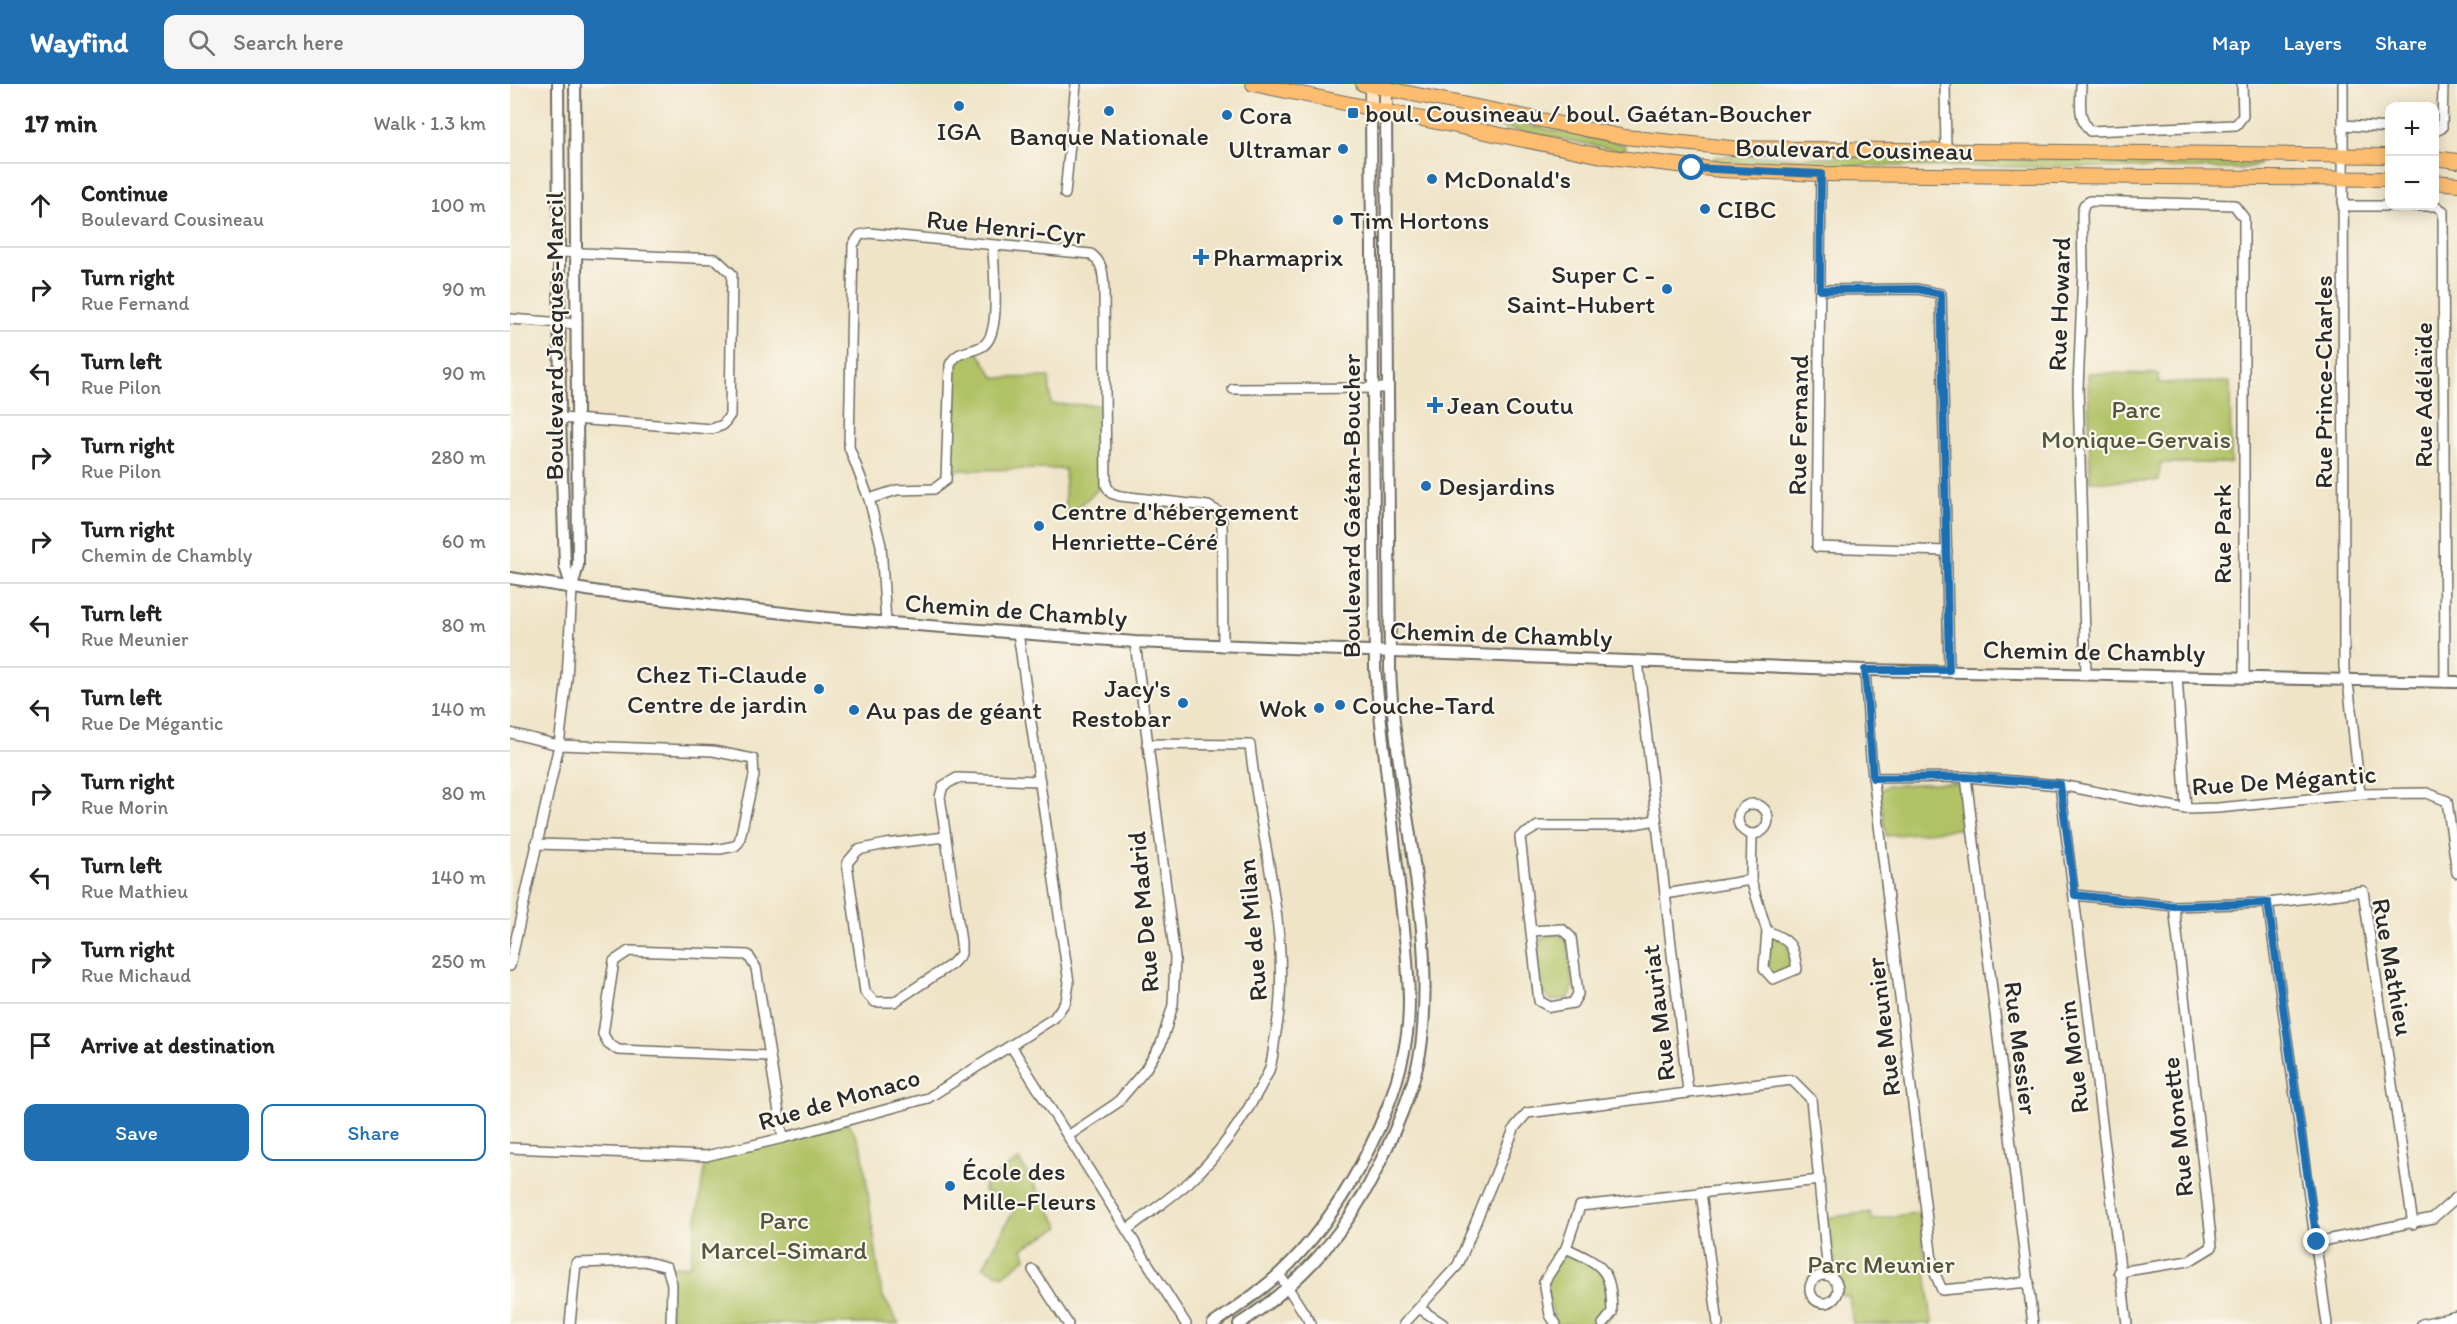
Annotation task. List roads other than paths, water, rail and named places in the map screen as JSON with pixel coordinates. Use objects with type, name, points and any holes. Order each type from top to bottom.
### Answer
[{"type":"main road","name":"Boulevard Cousineau","points":[[1253,84],[1641,162],[1720,170],[1821,174],[2385,178]]},
{"type":"main road","name":"Boulevard Cousineau","points":[[1368,85],[1386,86],[1610,134],[1665,142],[1771,150],[2385,156]]},
{"type":"main road","name":"Boulevard Gaétan-Boucher","points":[[1368,85],[1371,108]]},
{"type":"main road","name":"Boulevard Gaétan-Boucher","points":[[1386,86],[1386,111]]},
{"type":"main road","points":[[2439,159],[2457,161]]},
{"type":"main road","points":[[2439,182],[2457,184]]},
{"type":"street","name":"Boulevard Jacques-Marcil","points":[[558,84],[560,418],[565,566],[572,588]]},
{"type":"street","name":"Boulevard Jacques-Marcil","points":[[510,966],[512,943],[559,745],[567,679],[572,588],[578,565],[575,84]]},
{"type":"street","points":[[1065,194],[1076,84]]},
{"type":"street","points":[[1945,84],[1946,152]]},
{"type":"street","points":[[2081,84],[2083,125],[2090,131],[2234,126],[2243,116],[2242,84]]},
{"type":"street","name":"Rue Prince-Charles","points":[[2343,84],[2344,668],[2360,794]]},
{"type":"street","points":[[2439,130],[2442,128],[2444,120],[2444,84]]},
{"type":"street","name":"Boulevard Gaétan-Boucher","points":[[1213,1324],[1279,1274],[1342,1197],[1376,1137],[1393,1094],[1407,1034],[1410,991],[1374,652],[1371,108]]},
{"type":"street","name":"Boulevard Gaétan-Boucher","points":[[1239,1324],[1288,1289],[1340,1230],[1369,1186],[1406,1102],[1422,1041],[1423,948],[1393,718],[1389,652],[1386,111]]},
{"type":"street","points":[[2343,125],[2385,128]]},
{"type":"street","name":"Rue Fernand","points":[[1821,174],[1818,547],[1947,551]]},
{"type":"street","name":"Rue Howard","points":[[2086,674],[2078,388],[2084,205],[2090,201],[2234,205],[2241,211]]},
{"type":"street","name":"Rue Adélaïde","points":[[2343,206],[2436,206],[2443,211],[2445,682]]},
{"type":"street","name":"Rue Park","points":[[2241,211],[2244,218],[2244,677]]},
{"type":"street","name":"Rue Henri-Cyr","points":[[886,622],[881,545],[869,499],[849,447],[853,245],[860,236],[869,233],[1091,255],[1099,260],[1103,269],[1104,290],[1106,485],[1111,493],[1120,496],[1208,506],[1217,511],[1222,519],[1223,646]]},
{"type":"street","points":[[869,499],[897,489],[934,489],[946,480],[950,365],[954,356],[960,352],[984,345],[994,329],[993,246]]},
{"type":"street","points":[[560,252],[716,259],[732,274],[730,415],[723,425],[712,429],[560,418]]},
{"type":"street","points":[[1372,263],[1379,267],[1387,300]]},
{"type":"street","points":[[1820,290],[1917,289],[1941,294],[1949,670]]},
{"type":"street","points":[[510,320],[577,324]]},
{"type":"street","points":[[1233,389],[1388,388]]},
{"type":"street","name":"Chemin de Chambly","points":[[510,578],[572,588],[886,622],[1135,642],[1865,670],[2457,682]]},
{"type":"street","name":"Rue de Monaco","points":[[510,1148],[706,1156],[783,1138],[928,1098],[1053,1018],[1066,1001],[1069,984],[1018,633]]},
{"type":"street","name":"Rue De Madrid","points":[[1068,1136],[1117,1103],[1145,1070],[1161,1044],[1173,1005],[1175,958],[1135,642]]},
{"type":"street","name":"Rue Mauriat","points":[[1638,661],[1688,1091],[1792,1080],[1811,1099],[1828,1274]]},
{"type":"street","name":"Rue Meunier","points":[[1865,670],[1873,778],[1933,1269],[1942,1290],[2029,1282]]},
{"type":"street","points":[[2177,676],[2186,809]]},
{"type":"street","points":[[510,733],[559,745],[713,751],[753,759],[753,776],[739,842],[735,846],[720,849],[536,844]]},
{"type":"street","name":"Rue de Milan","points":[[1127,1230],[1189,1182],[1229,1137],[1269,1071],[1281,1007],[1279,943],[1268,849],[1254,782],[1250,745],[1147,744]]},
{"type":"street","name":"Rue De Mégantic","points":[[1873,778],[1966,777],[2060,784],[2186,809],[2360,794],[2427,793],[2447,801],[2457,873]]},
{"type":"street","name":"Rue Messier","points":[[1966,777],[2033,1324]]},
{"type":"street","points":[[945,837],[858,850],[847,863],[865,992],[875,1002],[894,1002],[952,964],[961,954],[940,797],[943,786],[957,778],[1040,781]]},
{"type":"street","name":"Rue Morin","points":[[2060,784],[2127,1324]]},
{"type":"street","points":[[1531,931],[1562,929],[1571,937],[1578,994],[1573,1003],[1550,1007],[1539,1001],[1520,837],[1538,826],[1623,826],[1656,820]]},
{"type":"street","points":[[1752,834],[1751,880],[1767,932],[1764,969],[1773,979],[1797,969],[1794,952],[1787,939],[1767,932]]},
{"type":"street","points":[[1665,894],[1751,880]]},
{"type":"street","name":"Rue Mathieu","points":[[2075,895],[2174,906],[2268,903],[2363,891],[2413,1224]]},
{"type":"street","points":[[2268,903],[2327,1324]]},
{"type":"street","name":"Rue Monette","points":[[2119,1272],[2188,1261],[2212,1247],[2174,906]]},
{"type":"street","points":[[769,1056],[618,1050],[608,1043],[603,1034],[614,961],[629,951],[748,955],[756,968],[783,1138]]},
{"type":"street","points":[[1011,1046],[1186,1324]]},
{"type":"street","points":[[1404,1324],[1458,1265],[1515,1126],[1527,1113],[1688,1091]]},
{"type":"street","points":[[1556,1324],[1550,1315],[1544,1282],[1566,1248],[1580,1206],[1796,1180],[1820,1180]]},
{"type":"street","points":[[1701,1192],[1718,1324]]},
{"type":"street","points":[[2317,1242],[2413,1224],[2433,1218],[2457,1197]]},
{"type":"street","points":[[1566,1248],[1601,1265],[1611,1288],[1612,1313],[1603,1324]]},
{"type":"street","points":[[570,1324],[576,1263],[644,1261],[667,1267],[672,1284],[671,1324]]},
{"type":"street","points":[[1033,1270],[1068,1324]]},
{"type":"street","points":[[1279,1274],[1311,1324]]},
{"type":"street","points":[[1419,1308],[1443,1324]]},
{"type":"street","points":[[2422,1324],[2457,1316]]},
{"type":"place","name":"IGA","points":[[959,106]]},
{"type":"place","name":"Banque Nationale","points":[[1109,111]]},
{"type":"place","name":"boul. Cousineau / boul. Gaétan-Boucher","points":[[1353,113]]},
{"type":"place","name":"Cora","points":[[1227,115]]},
{"type":"place","name":"Ultramar","points":[[1343,149]]},
{"type":"place","name":"McDonald's","points":[[1432,179]]},
{"type":"place","name":"CIBC","points":[[1705,209]]},
{"type":"place","name":"Tim Hortons","points":[[1338,220]]},
{"type":"place","name":"Pharmaprix","points":[[1201,257]]},
{"type":"place","name":"Super C - Saint-Hubert","points":[[1667,289]]},
{"type":"place","name":"Jean Coutu","points":[[1435,405]]},
{"type":"place","name":"Desjardins","points":[[1426,486]]},
{"type":"place","name":"Centre d'hébergement Henriette-Céré","points":[[1039,526]]},
{"type":"place","name":"Chez Ti-Claude Centre de jardin","points":[[819,689]]},
{"type":"place","name":"Jacy's Restobar","points":[[1183,703]]},
{"type":"place","name":"Couche-Tard","points":[[1340,705]]},
{"type":"place","name":"Wok","points":[[1319,708]]},
{"type":"place","name":"Au pas de géant","points":[[854,710]]},
{"type":"place","name":"École des Mille-Fleurs","points":[[950,1186]]},
{"type":"park label","name":"Parc Monique-Gervais","points":[[2136,424]]},
{"type":"park label","name":"Parc Marcel-Simard","points":[[784,1235]]},
{"type":"park label","name":"Parc Meunier","points":[[1881,1264]]}]
